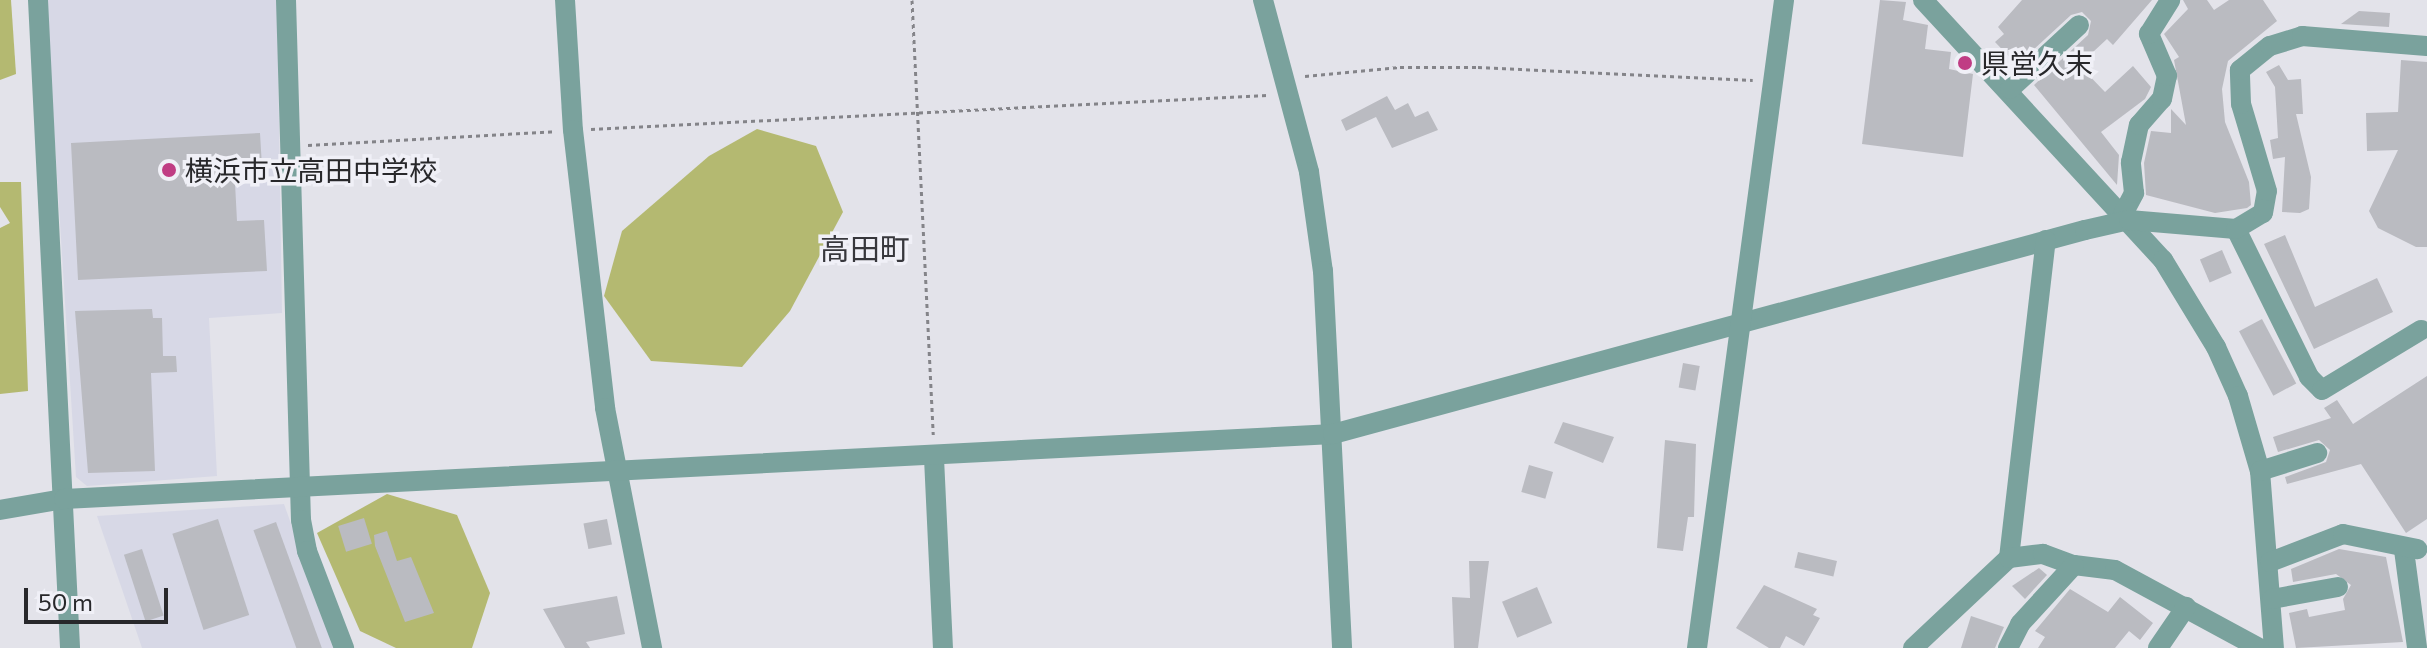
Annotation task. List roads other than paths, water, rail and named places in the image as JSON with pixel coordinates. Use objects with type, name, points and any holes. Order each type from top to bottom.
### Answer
[{"type":"street","points":[[38,0],[70,648]]},
{"type":"street","points":[[286,0],[300,488],[307,551],[344,648]]},
{"type":"street","points":[[565,0],[573,130],[616,471],[652,648]]},
{"type":"street","points":[[1263,0],[1288,85],[1323,271],[1342,648]]},
{"type":"street","points":[[1697,648],[1784,0]]},
{"type":"street","points":[[1923,0],[2010,89],[2163,260],[2216,347],[2238,396],[2260,471],[2270,562],[2274,648]]},
{"type":"street","points":[[2126,217],[2134,193],[2131,162],[2139,125],[2162,99],[2167,76],[2149,34],[2170,0]]},
{"type":"street","points":[[2010,89],[2079,25]]},
{"type":"street","points":[[0,510],[64,499],[934,458],[1333,434],[2126,217],[2236,229],[2263,213],[2267,191],[2241,104],[2240,70],[2270,46],[2302,36],[2427,46]]},
{"type":"street","points":[[2236,229],[2309,377],[2322,390],[2421,330]]},
{"type":"street","points":[[2009,558],[2046,240]]},
{"type":"street","points":[[2260,471],[2317,453]]},
{"type":"street","points":[[934,458],[943,648]]},
{"type":"street","points":[[2270,562],[2343,534],[2410,549],[2417,648]]},
{"type":"street","points":[[1913,648],[2009,558],[2043,554],[2074,565],[2115,570],[2259,648]]},
{"type":"street","points":[[2008,648],[2020,624],[2074,565]]},
{"type":"street","points":[[2272,599],[2338,587]]},
{"type":"street","points":[[2158,648],[2186,607]]},
{"type":"place","name":"県営久末","points":[[1965,63]]},
{"type":"place","name":"横浜市立高田中学校","points":[[169,170]]},
{"type":"district","name":"高田町","points":[[865,248]]}]
